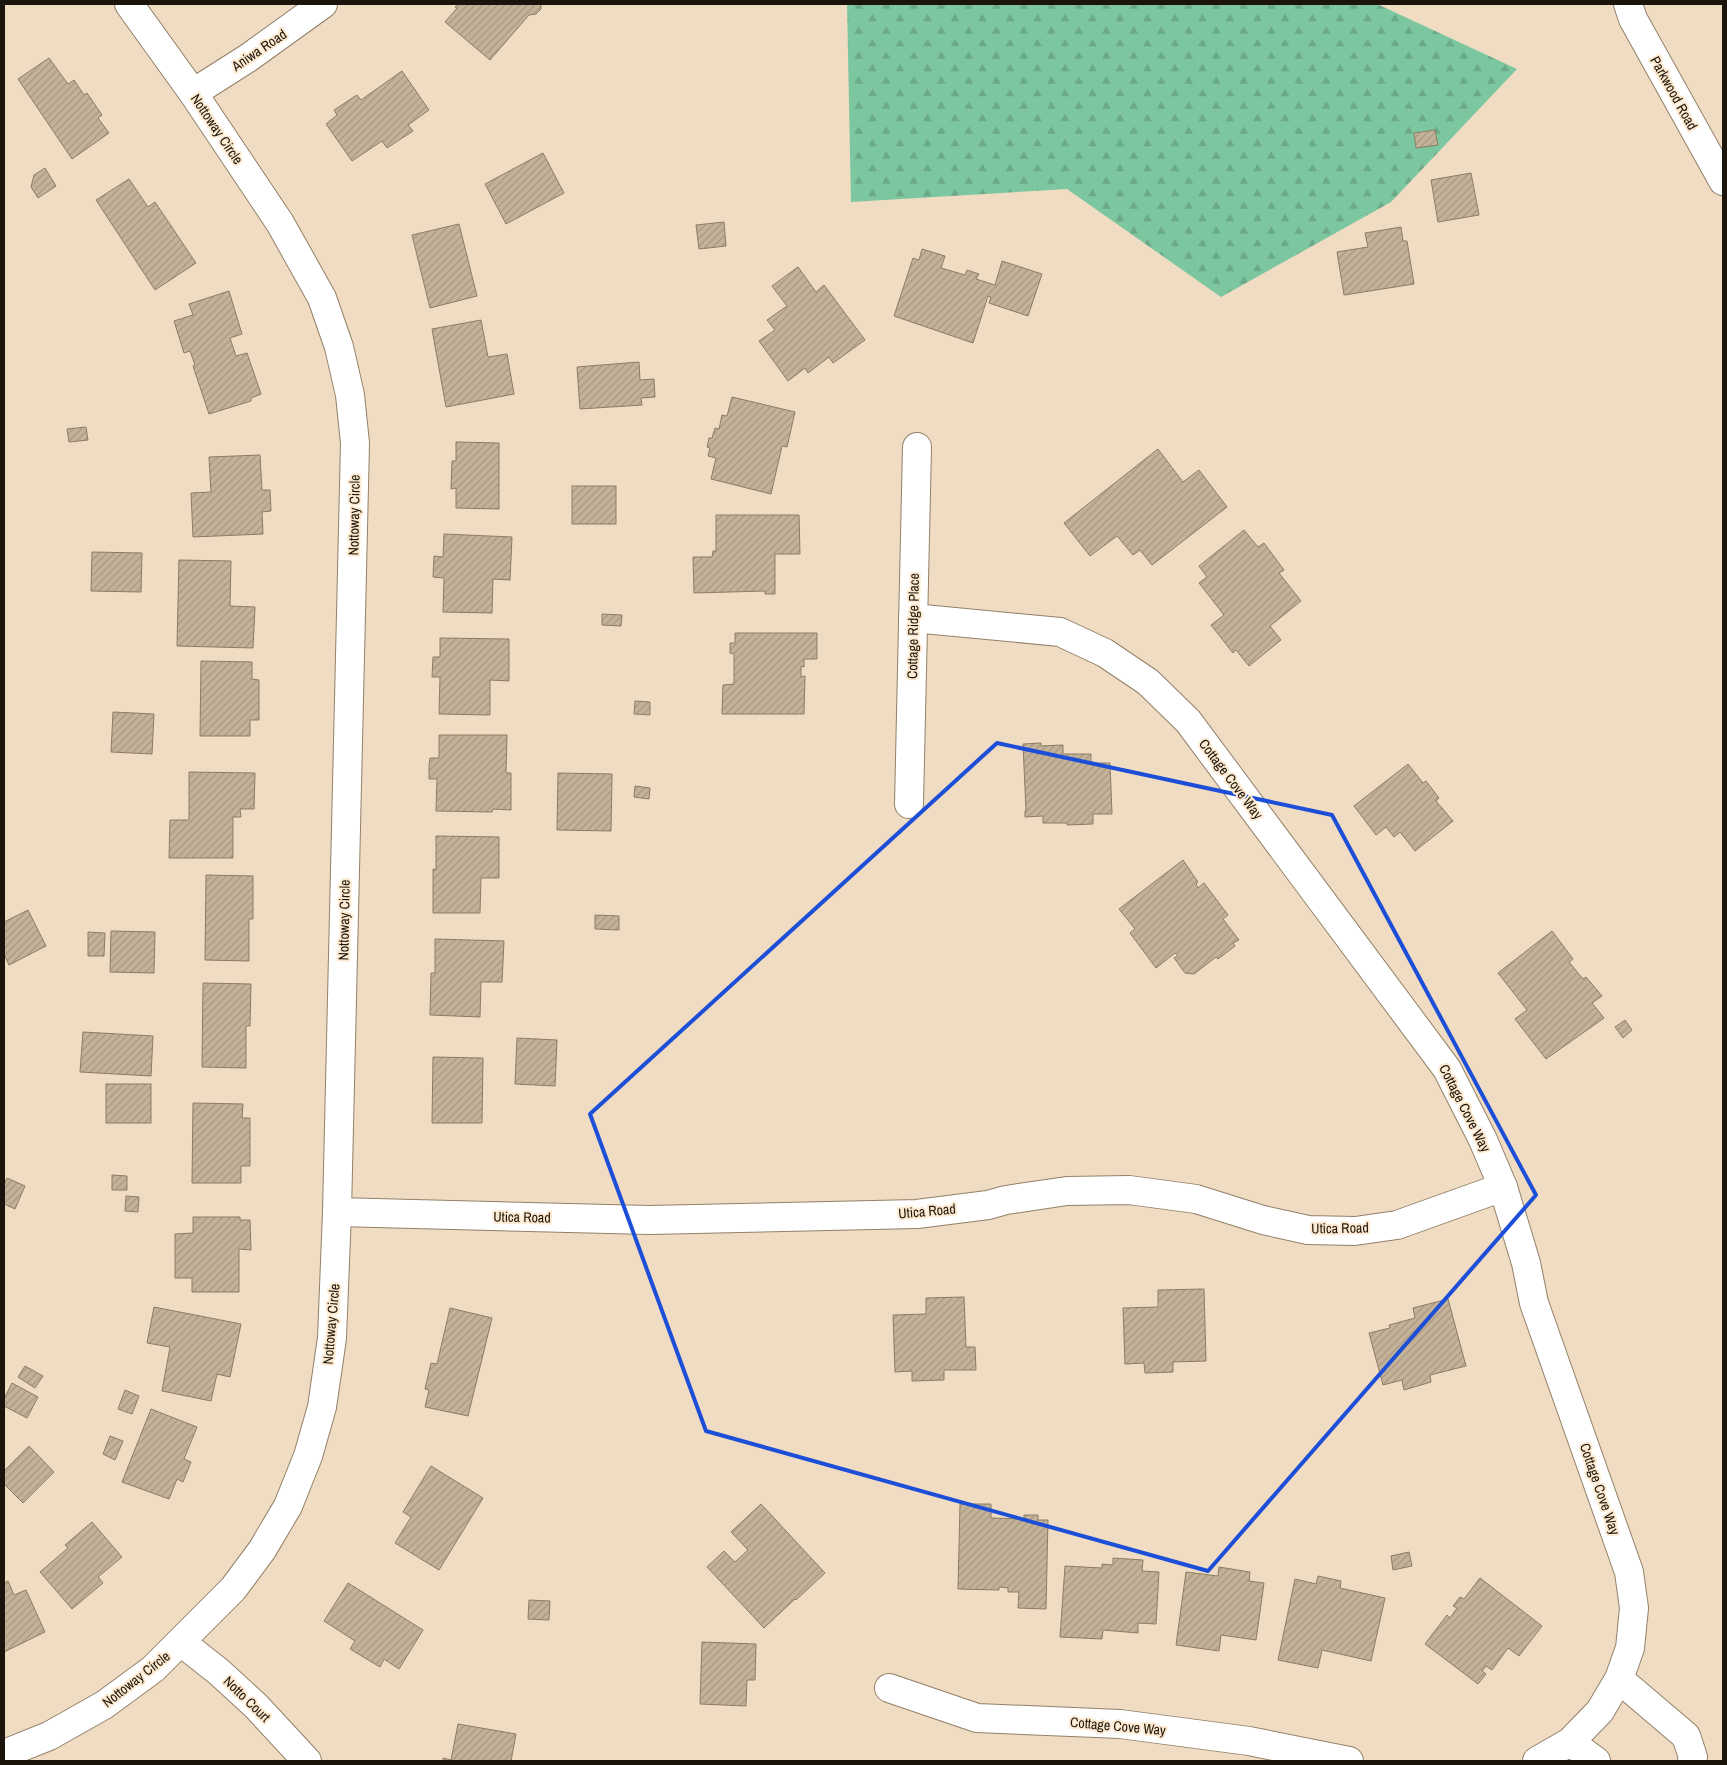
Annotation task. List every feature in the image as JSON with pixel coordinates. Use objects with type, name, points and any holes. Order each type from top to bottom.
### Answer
[{"type":"street","name":"Nottoway Circle","points":[[4,1754],[49,1736],[104,1705],[153,1669],[233,1589],[262,1550],[288,1506],[308,1456],[322,1408],[332,1338],[337,1212],[355,443],[350,395],[339,347],[322,298],[280,223],[193,93],[129,4]]},
{"type":"street","name":"Aniwa Road","points":[[193,93],[248,58],[323,4]]},
{"type":"street","name":"Parkwood Road","points":[[1628,4],[1634,19],[1723,181]]},
{"type":"street","name":"Cottage Ridge Place","points":[[909,804],[917,447]]},
{"type":"street","name":"Cottage Cove Way","points":[[913,618],[1060,632],[1105,653],[1148,682],[1188,721],[1447,1068],[1483,1140],[1503,1187],[1526,1263],[1534,1303],[1629,1572],[1634,1608],[1630,1648],[1619,1680],[1600,1711],[1570,1742],[1536,1761]]},
{"type":"street","name":"Utica Road","points":[[337,1212],[650,1220],[917,1214],[988,1205],[1006,1200],[1067,1191],[1129,1190],[1196,1199],[1264,1220],[1308,1230],[1354,1231],[1397,1224],[1503,1187]]},
{"type":"street","name":"Notto Court","points":[[181,1642],[256,1706],[307,1761]]},
{"type":"street","points":[[1619,1680],[1686,1736],[1693,1757],[1692,1761]]},
{"type":"street","name":"Cottage Cove Way","points":[[889,1688],[978,1718],[1120,1724],[1249,1740],[1349,1761]]},
{"type":"street","points":[[1570,1742],[1596,1761]]},
{"type":"highlighted area","points":[[997,743],[1332,815],[1536,1195],[1208,1571],[706,1431],[590,1114]]},
{"type":"green space","points":[[847,4],[1377,4],[1517,69],[1391,202],[1221,297],[1067,189],[851,202]]},
{"type":"building","points":[[458,4],[541,4],[541,9],[536,14],[529,15],[490,60],[445,22],[457,8],[455,7]]},
{"type":"building","points":[[49,58],[68,84],[74,80],[84,95],[87,93],[102,115],[98,118],[109,133],[72,159],[18,79]]},
{"type":"building","points":[[402,71],[429,110],[408,125],[413,131],[387,148],[382,141],[352,161],[326,124],[337,115],[334,110],[357,95],[361,100]]},
{"type":"building","points":[[1435,130],[1438,145],[1416,148],[1414,133]]},
{"type":"building","points":[[543,153],[564,193],[506,224],[485,184]]},
{"type":"building","points":[[45,168],[56,186],[38,198],[31,187],[34,175]]},
{"type":"building","points":[[1471,173],[1479,215],[1438,222],[1431,180]]},
{"type":"building","points":[[129,179],[148,207],[155,202],[196,263],[155,290],[96,200]]},
{"type":"building","points":[[724,222],[726,246],[699,249],[696,225]]},
{"type":"building","points":[[459,224],[477,296],[430,308],[412,235]]},
{"type":"building","points":[[1401,227],[1403,241],[1407,241],[1414,284],[1344,295],[1337,252],[1368,247],[1365,233]]},
{"type":"building","points":[[922,249],[945,256],[941,268],[965,275],[967,270],[979,274],[976,279],[995,285],[1002,261],[1042,274],[1028,316],[989,303],[991,297],[988,296],[973,343],[894,316],[913,258],[919,260]]},
{"type":"building","points":[[798,267],[816,292],[824,285],[865,340],[833,363],[829,357],[808,373],[805,368],[788,381],[759,341],[775,330],[767,320],[787,306],[772,286]]},
{"type":"building","points":[[229,291],[242,334],[230,338],[236,356],[247,353],[261,394],[251,398],[251,401],[209,414],[190,351],[184,353],[174,321],[193,315],[189,304]]},
{"type":"building","points":[[481,320],[488,357],[507,354],[514,394],[446,407],[432,329]]},
{"type":"building","points":[[639,362],[640,380],[654,379],[655,397],[641,398],[642,405],[580,409],[577,367]]},
{"type":"building","points":[[732,397],[795,412],[787,447],[782,446],[771,494],[711,479],[716,458],[708,456],[710,448],[707,447],[709,438],[712,438],[715,428],[719,429],[722,415],[727,416]]},
{"type":"building","points":[[86,427],[88,440],[69,442],[67,429]]},
{"type":"building","points":[[456,442],[499,443],[499,509],[456,508],[456,488],[451,489],[452,461],[456,461]]},
{"type":"building","points":[[1158,449],[1183,482],[1199,470],[1227,507],[1152,565],[1140,550],[1133,555],[1117,536],[1090,556],[1064,523]]},
{"type":"building","points":[[260,455],[262,490],[270,490],[271,511],[262,512],[263,534],[193,537],[191,493],[211,492],[209,457]]},
{"type":"building","points":[[572,486],[616,486],[616,524],[572,524]]},
{"type":"building","points":[[716,515],[799,515],[800,554],[775,554],[775,594],[765,594],[765,591],[694,593],[693,557],[712,557],[713,551],[716,551]]},
{"type":"building","points":[[1244,530],[1258,547],[1264,543],[1284,570],[1279,573],[1301,601],[1270,626],[1281,640],[1249,666],[1236,650],[1233,653],[1211,625],[1224,615],[1199,583],[1207,577],[1199,566]]},
{"type":"building","points":[[444,534],[512,537],[510,580],[493,579],[492,613],[443,612],[444,578],[433,577],[434,556],[443,557]]},
{"type":"building","points":[[92,552],[142,553],[141,592],[91,591]]},
{"type":"building","points":[[179,560],[231,561],[230,606],[255,607],[253,648],[177,646]]},
{"type":"building","points":[[602,614],[622,615],[621,626],[602,625]]},
{"type":"building","points":[[735,633],[817,633],[817,659],[804,659],[804,667],[801,666],[801,677],[805,676],[804,714],[722,714],[723,685],[734,684],[734,654],[730,653],[730,643],[735,643]]},
{"type":"building","points":[[440,638],[509,639],[509,681],[490,680],[490,715],[439,714],[440,677],[432,677],[433,657],[440,657]]},
{"type":"building","points":[[201,661],[252,662],[252,679],[259,680],[259,720],[250,720],[250,736],[200,736]]},
{"type":"building","points":[[635,701],[650,702],[650,715],[634,714]]},
{"type":"building","points":[[113,712],[154,714],[152,754],[111,752]]},
{"type":"building","points":[[439,735],[507,735],[506,773],[511,773],[511,810],[493,809],[492,812],[436,811],[437,779],[429,779],[429,766],[430,758],[439,758]]},
{"type":"building","points":[[1041,743],[1041,746],[1063,745],[1063,754],[1091,754],[1091,763],[1110,763],[1112,814],[1093,814],[1093,824],[1067,825],[1067,823],[1043,823],[1043,816],[1025,817],[1023,744]]},
{"type":"building","points":[[1408,764],[1423,783],[1426,781],[1439,798],[1436,801],[1453,821],[1415,851],[1400,832],[1394,837],[1386,827],[1376,835],[1354,806]]},
{"type":"building","points":[[189,772],[255,773],[254,809],[240,809],[241,817],[233,817],[233,858],[169,858],[170,820],[189,820]]},
{"type":"building","points":[[558,773],[612,774],[611,831],[557,830]]},
{"type":"building","points":[[635,786],[650,788],[649,799],[634,797]]},
{"type":"building","points":[[436,836],[499,837],[499,878],[481,878],[480,913],[433,913],[433,869],[436,870]]},
{"type":"building","points":[[1183,860],[1198,882],[1196,884],[1198,888],[1204,883],[1228,915],[1223,919],[1239,940],[1233,943],[1235,946],[1218,959],[1216,957],[1194,974],[1185,973],[1174,958],[1178,956],[1175,953],[1156,968],[1130,933],[1135,929],[1119,909]]},
{"type":"building","points":[[206,875],[253,876],[253,919],[249,919],[249,961],[205,960]]},
{"type":"building","points":[[28,910],[46,946],[9,965],[4,954],[4,922]]},
{"type":"building","points":[[595,915],[619,916],[619,930],[595,929]]},
{"type":"building","points":[[111,931],[155,932],[154,973],[110,972]]},
{"type":"building","points":[[1552,931],[1573,959],[1569,962],[1583,979],[1586,977],[1602,996],[1592,1003],[1604,1018],[1546,1059],[1515,1019],[1527,1010],[1498,973]]},
{"type":"building","points":[[88,932],[105,933],[104,956],[88,956]]},
{"type":"building","points":[[435,939],[504,941],[502,982],[481,982],[480,1017],[430,1015],[431,973],[435,973]]},
{"type":"building","points":[[203,983],[251,984],[250,1026],[246,1026],[246,1068],[202,1067]]},
{"type":"building","points":[[1625,1020],[1632,1030],[1623,1038],[1615,1027]]},
{"type":"building","points":[[83,1032],[153,1036],[151,1076],[80,1072]]},
{"type":"building","points":[[517,1038],[557,1040],[555,1086],[515,1084]]},
{"type":"building","points":[[433,1057],[483,1058],[482,1123],[432,1123]]},
{"type":"building","points":[[106,1084],[151,1084],[151,1123],[106,1123]]},
{"type":"building","points":[[193,1103],[243,1104],[242,1118],[250,1118],[250,1166],[241,1166],[241,1183],[192,1183]]},
{"type":"building","points":[[112,1175],[127,1176],[127,1190],[112,1190]]},
{"type":"building","points":[[7,1178],[25,1186],[15,1209],[4,1204],[4,1185]]},
{"type":"building","points":[[126,1196],[139,1197],[138,1212],[125,1211]]},
{"type":"building","points":[[193,1217],[240,1217],[240,1220],[250,1220],[251,1250],[239,1249],[239,1292],[192,1292],[192,1278],[175,1278],[175,1234],[193,1233]]},
{"type":"building","points":[[1204,1289],[1206,1361],[1173,1362],[1173,1372],[1145,1373],[1144,1363],[1125,1364],[1123,1308],[1158,1307],[1158,1290]]},
{"type":"building","points":[[964,1297],[966,1347],[975,1347],[976,1370],[944,1370],[944,1380],[912,1381],[912,1371],[895,1372],[893,1315],[926,1314],[926,1298]]},
{"type":"building","points":[[1448,1299],[1466,1366],[1430,1375],[1431,1382],[1404,1390],[1402,1380],[1383,1385],[1369,1333],[1390,1328],[1389,1325],[1415,1318],[1413,1308]]},
{"type":"building","points":[[154,1307],[241,1324],[230,1377],[217,1374],[211,1401],[162,1391],[170,1347],[147,1343]]},
{"type":"building","points":[[450,1308],[492,1318],[468,1416],[425,1407],[429,1390],[425,1389],[431,1363],[437,1364]]},
{"type":"building","points":[[25,1366],[43,1376],[35,1388],[18,1377]]},
{"type":"building","points":[[12,1383],[38,1397],[27,1418],[4,1406],[4,1399]]},
{"type":"building","points":[[125,1390],[139,1396],[132,1414],[118,1409]]},
{"type":"building","points":[[151,1409],[197,1427],[184,1459],[191,1462],[183,1482],[177,1479],[169,1499],[122,1482]]},
{"type":"building","points":[[110,1436],[123,1441],[115,1460],[103,1454]]},
{"type":"building","points":[[29,1446],[54,1472],[23,1503],[4,1484],[4,1471]]},
{"type":"building","points":[[431,1466],[483,1498],[439,1570],[395,1543],[411,1517],[403,1512]]},
{"type":"building","points":[[761,1504],[825,1573],[764,1628],[707,1567],[724,1551],[735,1562],[748,1550],[731,1532]]},
{"type":"building","points":[[960,1504],[991,1504],[991,1518],[1024,1519],[1024,1515],[1038,1515],[1038,1520],[1048,1520],[1046,1609],[1018,1608],[1019,1592],[1008,1592],[1008,1588],[999,1587],[999,1590],[958,1589]]},
{"type":"building","points":[[92,1522],[122,1557],[98,1577],[103,1583],[72,1609],[40,1572],[68,1548],[65,1545]]},
{"type":"building","points":[[1409,1552],[1412,1566],[1393,1570],[1391,1556]]},
{"type":"building","points":[[1113,1558],[1143,1560],[1142,1571],[1159,1572],[1156,1624],[1138,1623],[1138,1633],[1103,1630],[1102,1639],[1060,1637],[1065,1566],[1102,1568],[1102,1564],[1113,1565]]},
{"type":"building","points":[[1219,1567],[1250,1572],[1249,1581],[1264,1583],[1256,1640],[1221,1635],[1219,1651],[1176,1645],[1186,1572],[1218,1576]]},
{"type":"building","points":[[1318,1576],[1341,1581],[1340,1588],[1385,1598],[1371,1661],[1322,1650],[1318,1668],[1278,1660],[1295,1579],[1316,1584]]},
{"type":"building","points":[[1480,1578],[1542,1626],[1519,1656],[1508,1648],[1492,1670],[1486,1666],[1482,1671],[1486,1674],[1478,1684],[1425,1644],[1447,1615],[1450,1618],[1457,1608],[1453,1606],[1460,1597],[1464,1599]]},
{"type":"building","points":[[8,1581],[14,1595],[26,1590],[45,1632],[4,1652],[4,1583]]},
{"type":"building","points":[[348,1583],[423,1630],[399,1669],[384,1659],[380,1667],[350,1649],[355,1641],[324,1621]]},
{"type":"building","points":[[529,1600],[550,1601],[549,1620],[528,1619]]},
{"type":"building","points":[[702,1642],[756,1644],[755,1680],[747,1680],[746,1706],[700,1704]]},
{"type":"building","points":[[458,1724],[516,1734],[511,1761],[443,1761],[443,1758],[451,1760]]}]
